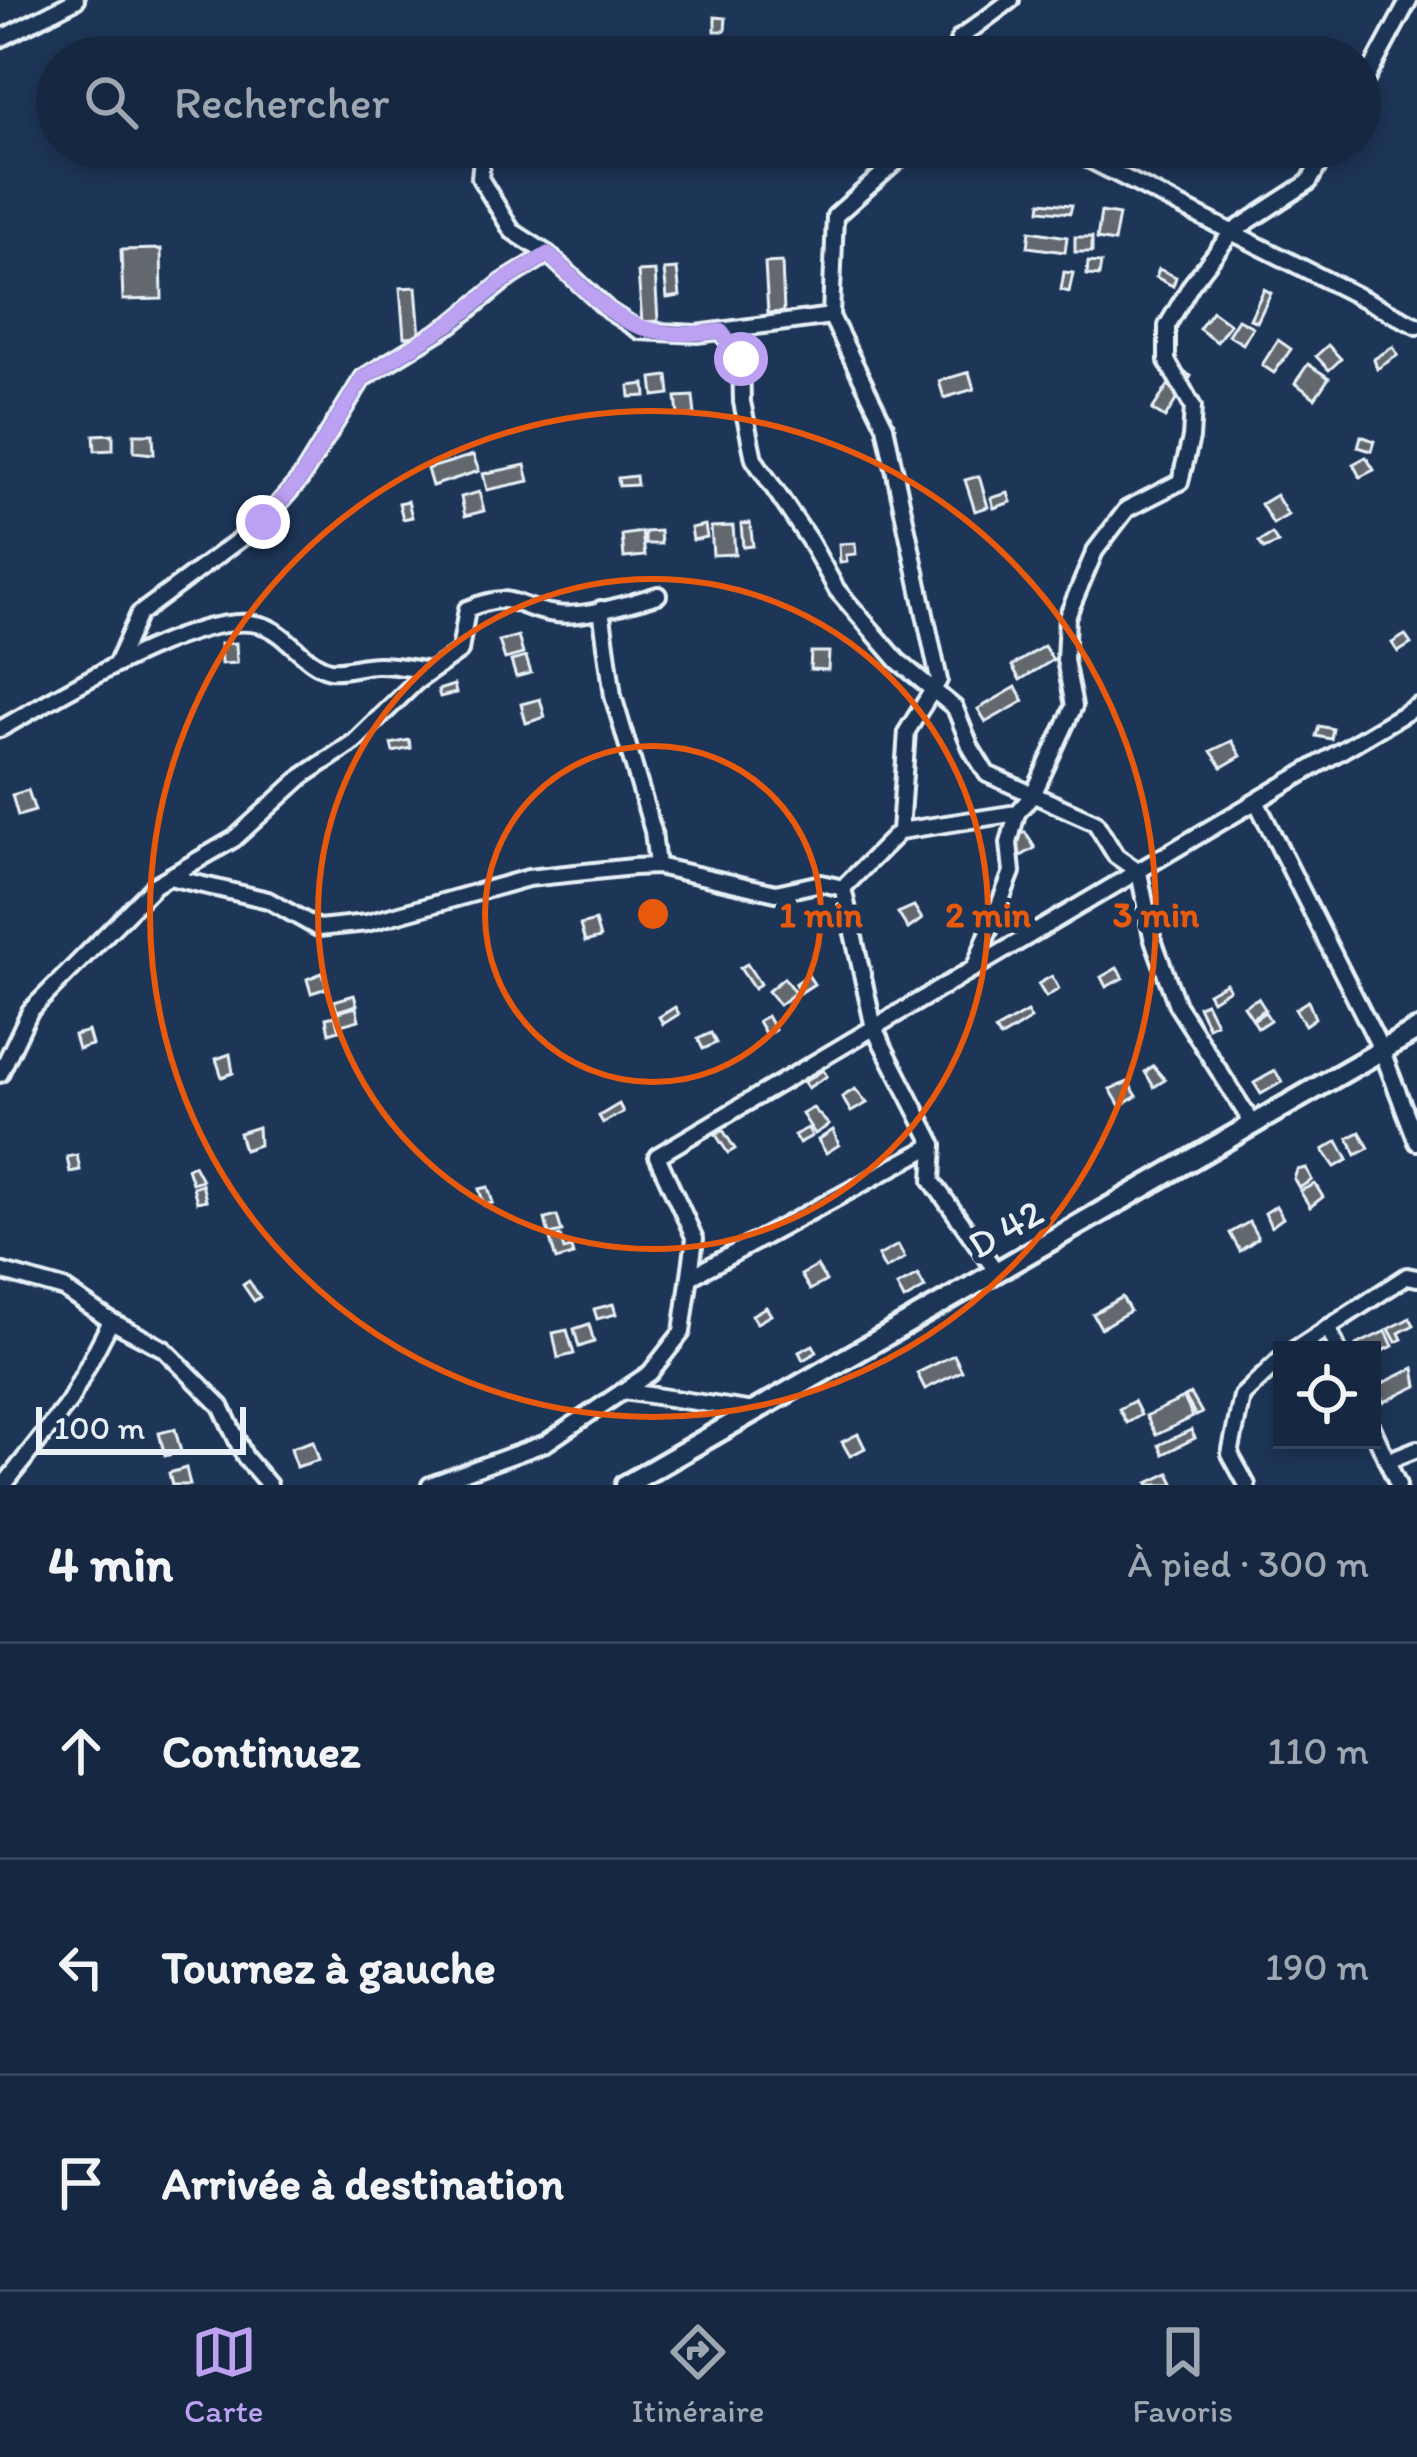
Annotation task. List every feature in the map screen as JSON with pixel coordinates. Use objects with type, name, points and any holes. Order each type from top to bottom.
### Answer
[{"type":"street","points":[[0,39],[76,0]]},
{"type":"street","points":[[963,36],[1011,0]]},
{"type":"street","points":[[1381,52],[1409,0]]},
{"type":"street","points":[[481,168],[480,178],[512,231],[548,254],[609,311],[640,331],[698,334],[831,316]]},
{"type":"street","points":[[889,168],[835,216],[831,316],[885,426],[939,680],[907,730],[900,831]]},
{"type":"street","points":[[1106,168],[1417,326]]},
{"type":"street","points":[[974,969],[1012,872],[1009,843],[1017,813],[1034,795],[1074,706],[1066,660],[1067,616],[1095,551],[1127,509],[1180,482],[1193,407],[1167,361],[1167,326],[1232,232],[1309,182],[1317,168]]},
{"type":"street","points":[[116,664],[139,614],[263,522],[301,478],[363,378],[548,254]]},
{"type":"street","points":[[721,331],[741,359],[742,403],[754,459],[809,540],[836,590],[898,661],[955,708],[970,748],[987,774],[1095,822],[1116,856],[1139,872],[1152,938],[1177,1005],[1253,1124]]},
{"type":"street","points":[[0,1073],[30,1011],[154,885],[234,839],[303,776],[354,742],[460,650],[467,610],[498,596],[557,615],[658,596]]},
{"type":"street","points":[[601,609],[614,696],[643,792],[657,866]]},
{"type":"street","points":[[0,729],[142,650],[212,628],[259,623],[330,670],[381,664],[431,671]]},
{"type":"street","points":[[430,1485],[546,1443],[650,1373],[682,1332],[694,1239],[657,1156],[1417,706]]},
{"type":"street","points":[[1257,803],[1382,1051],[1417,1142]]},
{"type":"street","points":[[843,888],[900,831],[1017,813]]},
{"type":"street","points":[[169,877],[268,900],[318,928],[367,923],[528,878],[657,866],[776,893],[821,884],[843,888]]},
{"type":"street","points":[[843,888],[874,1028],[934,1145],[932,1181],[996,1271]]},
{"type":"street","name":"D 42","points":[[626,1485],[1417,1030]]},
{"type":"street","points":[[692,1276],[934,1145]]},
{"type":"street","points":[[0,1271],[64,1289],[164,1349],[221,1406],[245,1457],[269,1485]]},
{"type":"street","points":[[1307,1341],[1407,1276],[1417,1277]]},
{"type":"street","points":[[4,1485],[69,1402],[111,1321]]},
{"type":"street","points":[[1328,1327],[1334,1341]]},
{"type":"street","points":[[1246,1485],[1229,1454],[1242,1396],[1273,1367]]},
{"type":"street","points":[[623,1391],[754,1412]]},
{"type":"street","points":[[1381,1447],[1398,1485]]},
{"type":"street","points":[[1387,1461],[1417,1449]]},
{"type":"building","points":[[715,17],[726,18],[725,31],[715,31]]},
{"type":"building","points":[[1041,202],[1072,205],[1070,213],[1040,210]]},
{"type":"building","points":[[1101,212],[1119,215],[1114,242],[1097,239]]},
{"type":"building","points":[[1030,231],[1067,237],[1065,252],[1028,247]]},
{"type":"building","points":[[1075,237],[1092,237],[1092,252],[1075,252]]},
{"type":"building","points":[[161,249],[162,299],[123,300],[121,250]]},
{"type":"building","points":[[782,262],[784,312],[768,313],[765,263]]},
{"type":"building","points":[[1088,262],[1101,263],[1099,276],[1087,275]]},
{"type":"building","points":[[677,269],[680,296],[667,298],[664,270]]},
{"type":"building","points":[[1159,269],[1176,277],[1173,286],[1156,277]]},
{"type":"building","points":[[655,271],[658,321],[642,322],[638,272]]},
{"type":"building","points":[[1064,272],[1073,273],[1069,292],[1061,290]]},
{"type":"building","points":[[416,287],[420,336],[404,337],[400,288]]},
{"type":"building","points":[[1264,289],[1271,293],[1257,322],[1250,319]]},
{"type":"building","points":[[1212,311],[1230,324],[1217,342],[1199,329]]},
{"type":"building","points":[[1238,319],[1253,327],[1243,344],[1228,335]]},
{"type":"building","points":[[1278,340],[1291,349],[1274,373],[1262,365]]},
{"type":"building","points":[[1328,345],[1341,359],[1329,370],[1316,356]]},
{"type":"building","points":[[1393,347],[1398,355],[1377,369],[1374,359]]},
{"type":"building","points":[[1308,364],[1329,378],[1315,398],[1295,383]]},
{"type":"building","points":[[1179,369],[1191,376],[1165,418],[1152,410]]},
{"type":"building","points":[[969,372],[974,389],[944,398],[939,381]]},
{"type":"building","points":[[668,376],[670,394],[654,396],[652,378]]},
{"type":"building","points":[[645,384],[646,396],[630,397],[629,386]]},
{"type":"building","points":[[693,396],[695,415],[678,416],[676,397]]},
{"type":"building","points":[[113,434],[113,450],[95,451],[94,435]]},
{"type":"building","points":[[134,434],[153,434],[154,454],[134,452]]},
{"type":"building","points":[[1361,436],[1374,441],[1371,451],[1358,447]]},
{"type":"building","points":[[473,455],[479,471],[432,486],[427,469]]},
{"type":"building","points":[[1366,457],[1374,470],[1360,477],[1353,464]]},
{"type":"building","points":[[525,465],[529,481],[487,490],[483,474]]},
{"type":"building","points":[[636,476],[637,485],[619,486],[618,478]]},
{"type":"building","points":[[979,476],[988,507],[975,511],[965,480]]},
{"type":"building","points":[[479,492],[484,511],[465,516],[461,497]]},
{"type":"building","points":[[1008,493],[1011,502],[994,508],[991,498]]},
{"type":"building","points":[[1276,495],[1288,515],[1273,524],[1261,504]]},
{"type":"building","points":[[408,501],[412,517],[403,519],[399,503]]},
{"type":"building","points":[[750,523],[753,546],[743,547],[741,524]]},
{"type":"building","points":[[705,525],[707,537],[693,540],[691,528]]},
{"type":"building","points":[[733,526],[735,554],[713,555],[711,527]]},
{"type":"building","points":[[660,531],[661,544],[645,544],[645,532]]},
{"type":"building","points":[[642,532],[645,556],[624,558],[622,535]]},
{"type":"building","points":[[1272,534],[1278,543],[1264,549],[1259,542]]},
{"type":"building","points":[[855,543],[856,554],[846,555],[847,562],[840,563],[839,544]]},
{"type":"building","points":[[1405,635],[1411,644],[1398,652],[1392,643]]},
{"type":"building","points":[[518,636],[523,654],[505,659],[499,641]]},
{"type":"building","points":[[236,643],[237,663],[221,664],[220,644]]},
{"type":"building","points":[[1044,646],[1053,660],[1020,680],[1012,666]]},
{"type":"building","points":[[811,652],[829,652],[828,670],[810,669]]},
{"type":"building","points":[[526,657],[531,673],[516,677],[511,661]]},
{"type":"building","points":[[454,685],[456,693],[440,697],[438,690]]},
{"type":"building","points":[[1016,687],[1024,701],[986,722],[978,709]]},
{"type":"building","points":[[540,699],[545,717],[526,723],[521,704]]},
{"type":"building","points":[[1319,726],[1333,729],[1331,739],[1316,736]]},
{"type":"building","points":[[409,740],[411,748],[393,752],[391,744]]},
{"type":"building","points":[[1232,741],[1241,756],[1222,767],[1211,751]]},
{"type":"building","points":[[28,790],[35,811],[18,816],[12,795]]},
{"type":"building","points":[[1025,832],[1035,848],[1021,856],[1011,841]]},
{"type":"building","points":[[914,906],[922,919],[908,929],[898,913]]},
{"type":"building","points":[[595,921],[600,938],[585,942],[580,925]]},
{"type":"building","points":[[747,964],[760,984],[754,989],[740,968]]},
{"type":"building","points":[[1117,968],[1123,978],[1106,987],[1101,977]]},
{"type":"building","points":[[322,973],[327,988],[311,993],[307,979]]},
{"type":"building","points":[[808,975],[814,984],[800,993],[795,984]]},
{"type":"building","points":[[1052,976],[1059,989],[1046,997],[1038,984]]},
{"type":"building","points":[[784,978],[795,993],[779,1005],[768,991]]},
{"type":"building","points":[[1226,983],[1229,989],[1212,1000],[1208,993]]},
{"type":"building","points":[[354,995],[357,1005],[337,1011],[334,1001]]},
{"type":"building","points":[[1258,998],[1265,1009],[1252,1018],[1244,1006]]},
{"type":"building","points":[[1308,1001],[1315,1018],[1305,1025],[1295,1009]]},
{"type":"building","points":[[1206,1003],[1216,1023],[1208,1027],[1198,1006]]},
{"type":"building","points":[[356,1007],[359,1020],[341,1025],[338,1012]]},
{"type":"building","points":[[675,1007],[679,1014],[663,1024],[659,1017]]},
{"type":"building","points":[[1027,1012],[1031,1019],[1000,1038],[995,1030]]},
{"type":"building","points":[[1265,1012],[1270,1020],[1258,1028],[1253,1020]]},
{"type":"building","points":[[335,1016],[339,1030],[329,1033],[326,1018]]},
{"type":"building","points":[[767,1016],[775,1030],[766,1035],[758,1021]]},
{"type":"building","points":[[88,1031],[92,1045],[78,1049],[74,1035]]},
{"type":"building","points":[[711,1033],[716,1043],[703,1049],[698,1039]]},
{"type":"building","points":[[230,1054],[233,1073],[222,1077],[216,1059]]},
{"type":"building","points":[[1153,1066],[1165,1080],[1154,1087],[1145,1072]]},
{"type":"building","points":[[823,1070],[827,1076],[808,1088],[804,1082]]},
{"type":"building","points":[[1275,1071],[1282,1082],[1261,1094],[1254,1083]]},
{"type":"building","points":[[1128,1082],[1137,1096],[1120,1106],[1110,1089]]},
{"type":"building","points":[[855,1089],[867,1103],[851,1112],[842,1097]]},
{"type":"building","points":[[619,1104],[623,1112],[603,1123],[599,1116]]},
{"type":"building","points":[[813,1108],[829,1125],[815,1134],[802,1114]]},
{"type":"building","points":[[258,1127],[259,1145],[244,1150],[239,1133]]},
{"type":"building","points":[[808,1128],[812,1136],[799,1143],[794,1135]]},
{"type":"building","points":[[723,1130],[735,1149],[728,1153],[716,1135]]},
{"type":"building","points":[[833,1130],[839,1145],[826,1153],[818,1140]]},
{"type":"building","points":[[1360,1132],[1369,1148],[1356,1155],[1348,1138]]},
{"type":"building","points":[[1338,1141],[1348,1160],[1335,1167],[1323,1150]]},
{"type":"building","points":[[77,1155],[80,1170],[70,1172],[67,1157]]},
{"type":"building","points":[[194,1165],[202,1180],[192,1183],[187,1168]]},
{"type":"building","points":[[1306,1168],[1312,1180],[1299,1188],[1294,1179],[1297,1170]]},
{"type":"building","points":[[202,1184],[206,1200],[197,1202],[193,1187]]},
{"type":"building","points":[[1315,1184],[1323,1197],[1310,1207],[1300,1191]]},
{"type":"building","points":[[488,1187],[493,1203],[484,1205],[479,1189]]},
{"type":"building","points":[[1276,1206],[1283,1218],[1271,1227],[1265,1213]]},
{"type":"building","points":[[557,1216],[562,1232],[549,1235],[545,1219]]},
{"type":"building","points":[[1249,1222],[1258,1238],[1240,1251],[1230,1233]]},
{"type":"building","points":[[560,1236],[564,1250],[571,1248],[573,1255],[556,1260],[550,1239]]},
{"type":"building","points":[[898,1245],[905,1258],[885,1269],[878,1256]]},
{"type":"building","points":[[817,1266],[826,1281],[810,1290],[801,1275]]},
{"type":"building","points":[[918,1275],[925,1288],[904,1300],[897,1286]]},
{"type":"building","points":[[249,1281],[260,1297],[254,1301],[243,1285]]},
{"type":"building","points":[[1122,1297],[1130,1311],[1101,1328],[1093,1314]]},
{"type":"building","points":[[613,1304],[616,1314],[597,1319],[594,1309]]},
{"type":"building","points":[[766,1307],[771,1315],[757,1323],[752,1315]]},
{"type":"building","points":[[1410,1318],[1414,1325],[1399,1333],[1402,1339],[1396,1342],[1389,1329]]},
{"type":"building","points":[[589,1324],[594,1342],[579,1347],[574,1329]]},
{"type":"building","points":[[567,1330],[574,1354],[558,1358],[553,1333]]},
{"type":"building","points":[[1386,1331],[1393,1346],[1381,1352],[1381,1341],[1365,1341]]},
{"type":"building","points":[[813,1345],[817,1352],[803,1360],[799,1352]]},
{"type":"building","points":[[954,1355],[962,1371],[925,1389],[917,1373]]},
{"type":"building","points":[[1414,1368],[1417,1386],[1384,1402],[1381,1384]]},
{"type":"building","points":[[1191,1394],[1202,1413],[1196,1416],[1185,1397]]},
{"type":"building","points":[[1184,1398],[1193,1417],[1156,1435],[1146,1416]]},
{"type":"building","points":[[1134,1401],[1141,1415],[1127,1423],[1119,1409]]},
{"type":"building","points":[[175,1429],[181,1452],[165,1456],[159,1433]]},
{"type":"building","points":[[1191,1430],[1195,1438],[1163,1454],[1159,1445]]},
{"type":"building","points":[[858,1434],[865,1448],[850,1456],[842,1442]]},
{"type":"building","points":[[313,1441],[319,1460],[296,1467],[291,1448]]},
{"type":"building","points":[[186,1468],[190,1485],[172,1485],[169,1473]]},
{"type":"building","points":[[1169,1473],[1175,1485],[1149,1485],[1148,1483]]},
{"type":"route","points":[[263,522],[301,478],[363,378],[548,254],[609,311],[640,331],[721,331],[741,359]]}]
